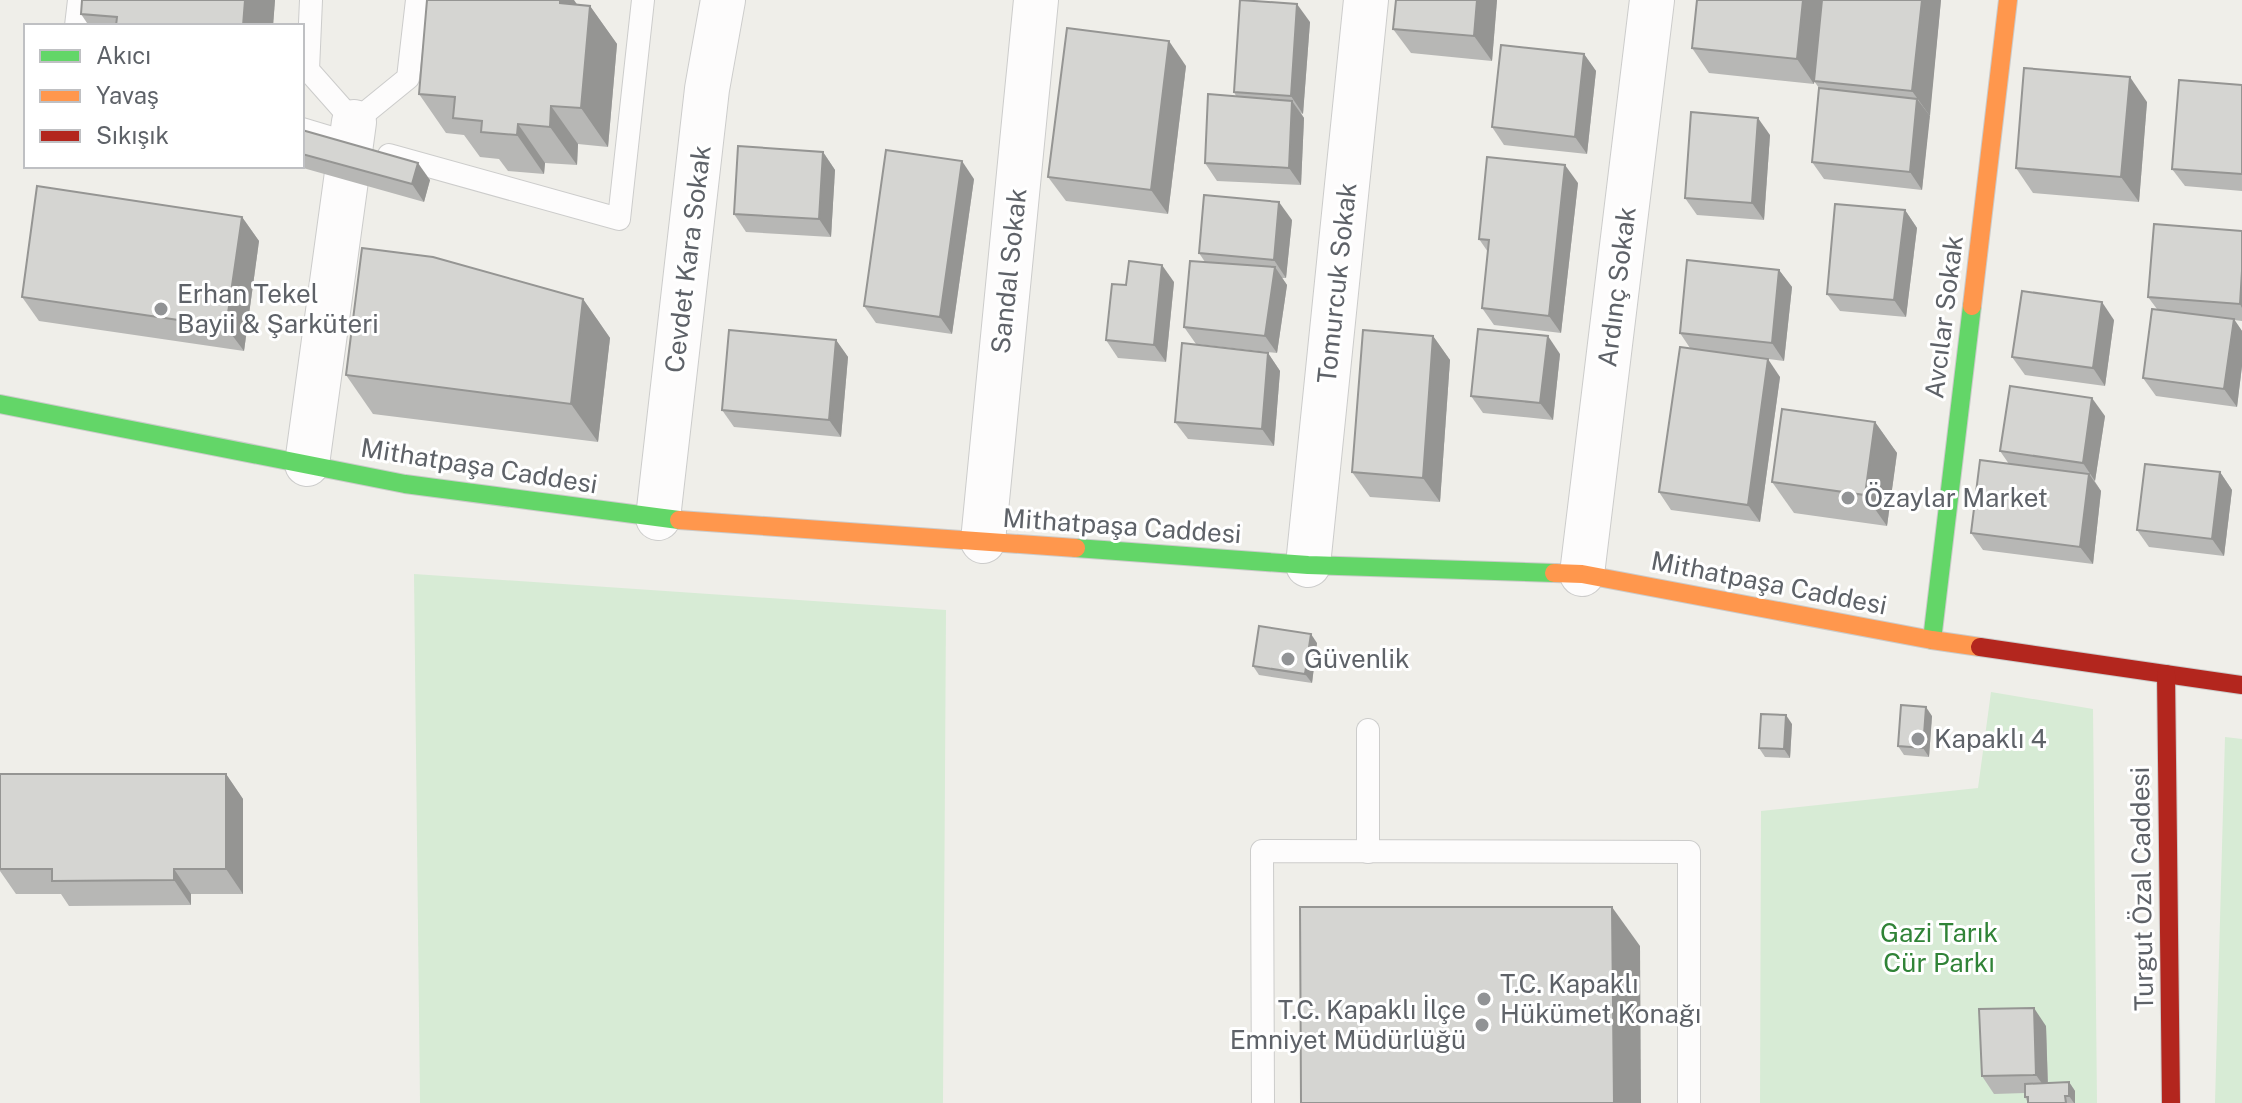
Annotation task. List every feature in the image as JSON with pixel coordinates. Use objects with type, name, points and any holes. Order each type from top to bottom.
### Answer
[{"type":"street","name":"Cevdet Kara Sokak","points":[[658,518],[707,89],[723,0]]},
{"type":"street","name":"Sandal Sokak","points":[[983,541],[1036,0]]},
{"type":"street","name":"Tomurcuk Sokak","points":[[1308,565],[1366,0]]},
{"type":"street","name":"Ardınç Sokak","points":[[1582,574],[1652,0]]},
{"type":"street","name":"Avcılar Sokak","points":[[1932,640],[2008,0]]},
{"type":"street","points":[[307,464],[352,133]]},
{"type":"street","name":"Mithatpaşa Caddesi","points":[[0,404],[405,484],[658,518],[1308,565],[1582,574],[1932,640],[2242,685]]},
{"type":"street","name":"Turgut Özal Caddesi","points":[[2166,674],[2171,1103]]},
{"type":"lane","points":[[76,24],[79,0]]},
{"type":"lane","points":[[311,0],[308,70],[352,133]]},
{"type":"lane","points":[[352,133],[408,78],[417,0]]},
{"type":"lane","points":[[304,129],[352,133],[619,219],[643,0]]},
{"type":"lane","points":[[1368,730],[1368,852]]},
{"type":"lane","points":[[1263,1103],[1262,851],[1689,852],[1689,1103]]},
{"type":"green space","points":[[414,574],[946,610],[943,1103],[420,1103]]},
{"type":"green space","name":"Gazi Tarık Cür Parkı","points":[[1991,692],[2093,709],[2097,1103],[1760,1103],[1761,811],[1978,788]]},
{"type":"green space","points":[[2225,737],[2242,739],[2242,1103],[2215,1103]]},
{"type":"building","points":[[82,0],[245,0],[243,24],[116,24],[117,17],[81,14]]},
{"type":"building","points":[[427,0],[560,0],[560,3],[590,6],[581,108],[551,106],[550,127],[518,124],[517,135],[481,132],[482,121],[453,118],[455,97],[419,94]]},
{"type":"building","points":[[1240,0],[1297,4],[1291,96],[1234,92]]},
{"type":"building","points":[[1396,0],[1477,0],[1474,36],[1393,29]]},
{"type":"building","points":[[1697,0],[1803,0],[1797,59],[1692,48]]},
{"type":"building","points":[[1822,0],[1922,0],[1912,91],[1814,81]]},
{"type":"building","points":[[1067,28],[1169,41],[1151,190],[1048,177]]},
{"type":"building","points":[[1501,45],[1584,54],[1575,137],[1492,127]]},
{"type":"building","points":[[2024,68],[2130,77],[2121,177],[2016,168]]},
{"type":"building","points":[[2179,80],[2242,85],[2242,174],[2172,169]]},
{"type":"building","points":[[1819,88],[1917,99],[1910,172],[1812,162]]},
{"type":"building","points":[[1208,94],[1292,101],[1289,168],[1205,163]]},
{"type":"building","points":[[1691,112],[1758,118],[1752,203],[1685,198]]},
{"type":"building","points":[[304,131],[418,163],[412,184],[304,155]]},
{"type":"building","points":[[738,146],[823,152],[819,219],[734,214]]},
{"type":"building","points":[[886,150],[962,161],[940,317],[864,306]]},
{"type":"building","points":[[1487,157],[1565,165],[1549,316],[1482,308],[1489,240],[1479,239]]},
{"type":"building","points":[[37,186],[242,217],[226,327],[22,297]]},
{"type":"building","points":[[1204,195],[1279,202],[1274,260],[1199,253]]},
{"type":"building","points":[[1835,204],[1905,210],[1894,300],[1827,294]]},
{"type":"building","points":[[2154,224],[2242,231],[2240,304],[2148,297]]},
{"type":"building","points":[[362,248],[433,257],[583,299],[571,404],[346,375]]},
{"type":"building","points":[[1687,260],[1779,270],[1772,343],[1680,333]]},
{"type":"building","points":[[1129,261],[1162,265],[1154,345],[1106,340],[1112,284],[1126,285]]},
{"type":"building","points":[[1190,261],[1275,267],[1265,336],[1184,327]]},
{"type":"building","points":[[2022,291],[2102,302],[2093,368],[2012,357]]},
{"type":"building","points":[[2152,309],[2234,319],[2224,389],[2143,378]]},
{"type":"building","points":[[1478,329],[1548,336],[1540,403],[1471,396]]},
{"type":"building","points":[[729,330],[836,340],[829,420],[722,410]]},
{"type":"building","points":[[1363,330],[1433,336],[1423,478],[1352,472]]},
{"type":"building","points":[[1182,343],[1268,353],[1262,429],[1175,422]]},
{"type":"building","points":[[1680,347],[1768,359],[1748,505],[1659,492]]},
{"type":"building","points":[[2010,386],[2092,398],[2083,463],[2000,451]]},
{"type":"building","points":[[1782,409],[1875,422],[1865,495],[1772,482]]},
{"type":"building","points":[[1980,460],[2089,474],[2080,547],[1971,533]]},
{"type":"building","points":[[2145,464],[2220,472],[2212,539],[2137,530]]},
{"type":"building","name":"Güvenlik","points":[[1259,626],[1311,634],[1305,674],[1253,666]]},
{"type":"building","points":[[1901,705],[1926,707],[1923,748],[1898,746]]},
{"type":"building","points":[[1761,714],[1786,715],[1784,749],[1759,748]]},
{"type":"building","points":[[0,774],[226,774],[226,869],[174,869],[174,880],[52,881],[52,869],[0,869]]},
{"type":"building","name":"T.C. Kapaklı Hükümet Konağı","points":[[1300,907],[1612,907],[1614,1103],[1301,1103]]},
{"type":"building","points":[[2034,1008],[2036,1075],[1982,1076],[1979,1009]]},
{"type":"building","points":[[2069,1082],[2066,1103],[2028,1103],[2028,1097],[2025,1097],[2025,1084]]},
{"type":"traffic: fast","points":[[1932,640],[1972,306]]},
{"type":"traffic: fast","points":[[0,404],[405,484],[679,520]]},
{"type":"traffic: fast","points":[[1076,548],[1308,565],[1554,573]]},
{"type":"traffic: slow","points":[[1972,306],[2008,0]]},
{"type":"traffic: slow","points":[[679,520],[1076,548]]},
{"type":"traffic: slow","points":[[1554,573],[1582,574],[1980,647]]},
{"type":"traffic: jam","points":[[1980,647],[2242,685]]},
{"type":"traffic: jam","points":[[2166,674],[2171,1103]]},
{"type":"place","name":"Erhan Tekel Bayii & Şarküteri","points":[[161,309]]},
{"type":"place","name":"Özaylar Market","points":[[1848,498]]},
{"type":"place","name":"Güvenlik","points":[[1288,659]]},
{"type":"place","name":"Kapaklı 4","points":[[1918,739]]},
{"type":"place","name":"T.C. Kapaklı Hükümet Konağı","points":[[1484,999]]},
{"type":"place","name":"T.C. Kapaklı İlçe Emniyet Müdürlüğü","points":[[1482,1025]]}]
